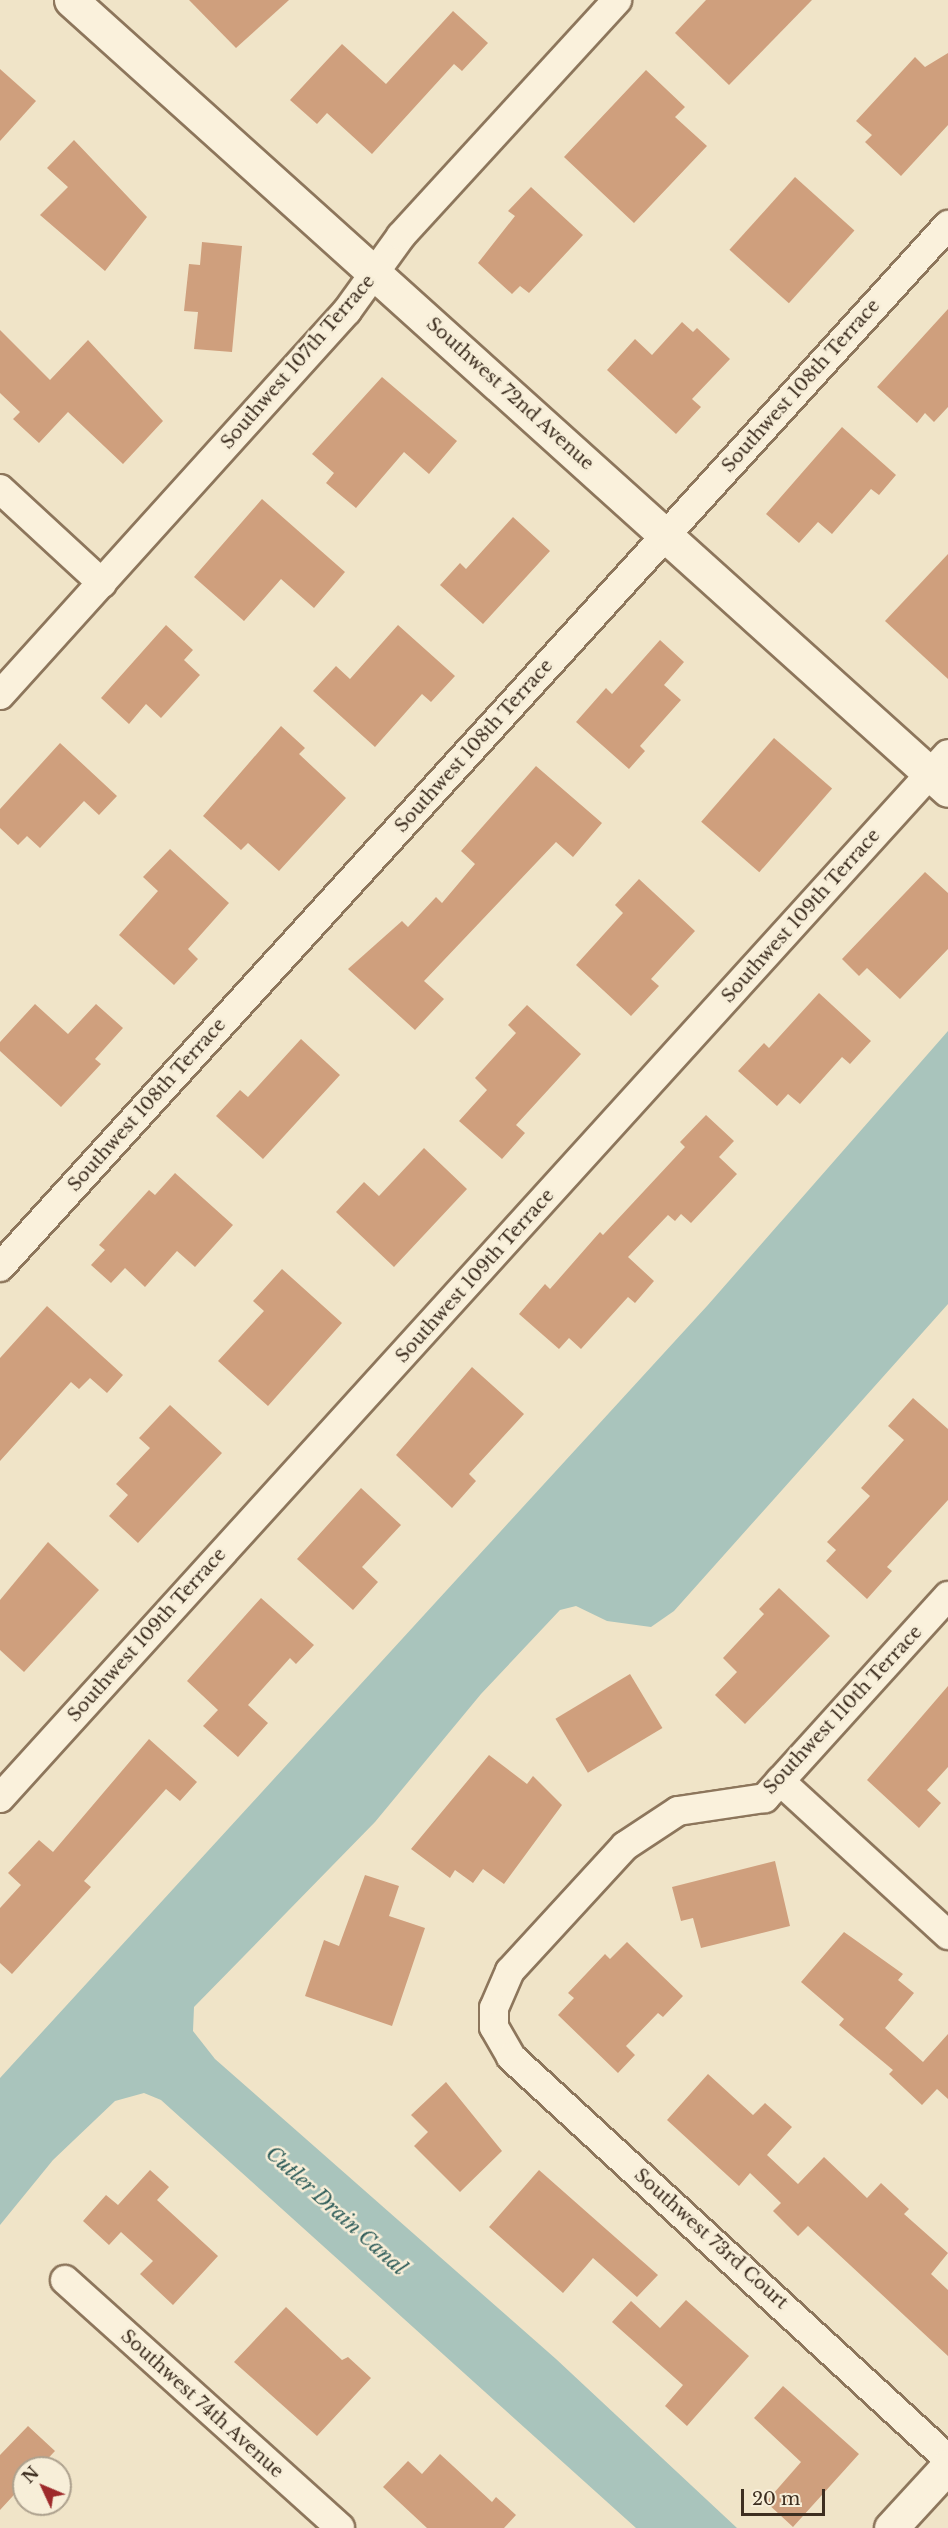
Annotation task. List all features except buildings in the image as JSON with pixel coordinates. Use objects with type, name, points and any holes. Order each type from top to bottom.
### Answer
[{"type":"street","name":"Southwest 72nd Avenue","points":[[71,0],[667,534],[942,773]]},
{"type":"street","name":"Southwest 107th Terrace","points":[[0,695],[375,274],[401,236],[616,0]]},
{"type":"street","name":"Southwest 108th Terrace","points":[[0,1267],[948,225]]},
{"type":"street","points":[[0,489],[102,583]]},
{"type":"street","name":"Southwest 109th Terrace","points":[[0,1798],[942,773]]},
{"type":"street","name":"Southwest 110th Terrace","points":[[494,2008],[510,1971],[639,1834],[678,1811],[765,1798],[948,1596]]},
{"type":"street","points":[[780,1781],[948,1935]]},
{"type":"street","name":"Southwest 73rd Court","points":[[494,2008],[494,2027],[511,2057],[948,2459]]},
{"type":"street","name":"Southwest 74th Avenue","points":[[65,2280],[340,2528]]},
{"type":"street","points":[[891,2528],[948,2466]]},
{"type":"water","name":"Cutler Drain Canal","points":[[948,1031],[948,1304],[674,1611],[651,1627],[607,1621],[576,1606],[560,1610],[481,1694],[375,1822],[194,2007],[193,2031],[215,2059],[556,2359],[737,2528],[636,2528],[161,2100],[144,2093],[115,2101],[53,2160],[0,2225],[0,2078],[707,1306]]}]
